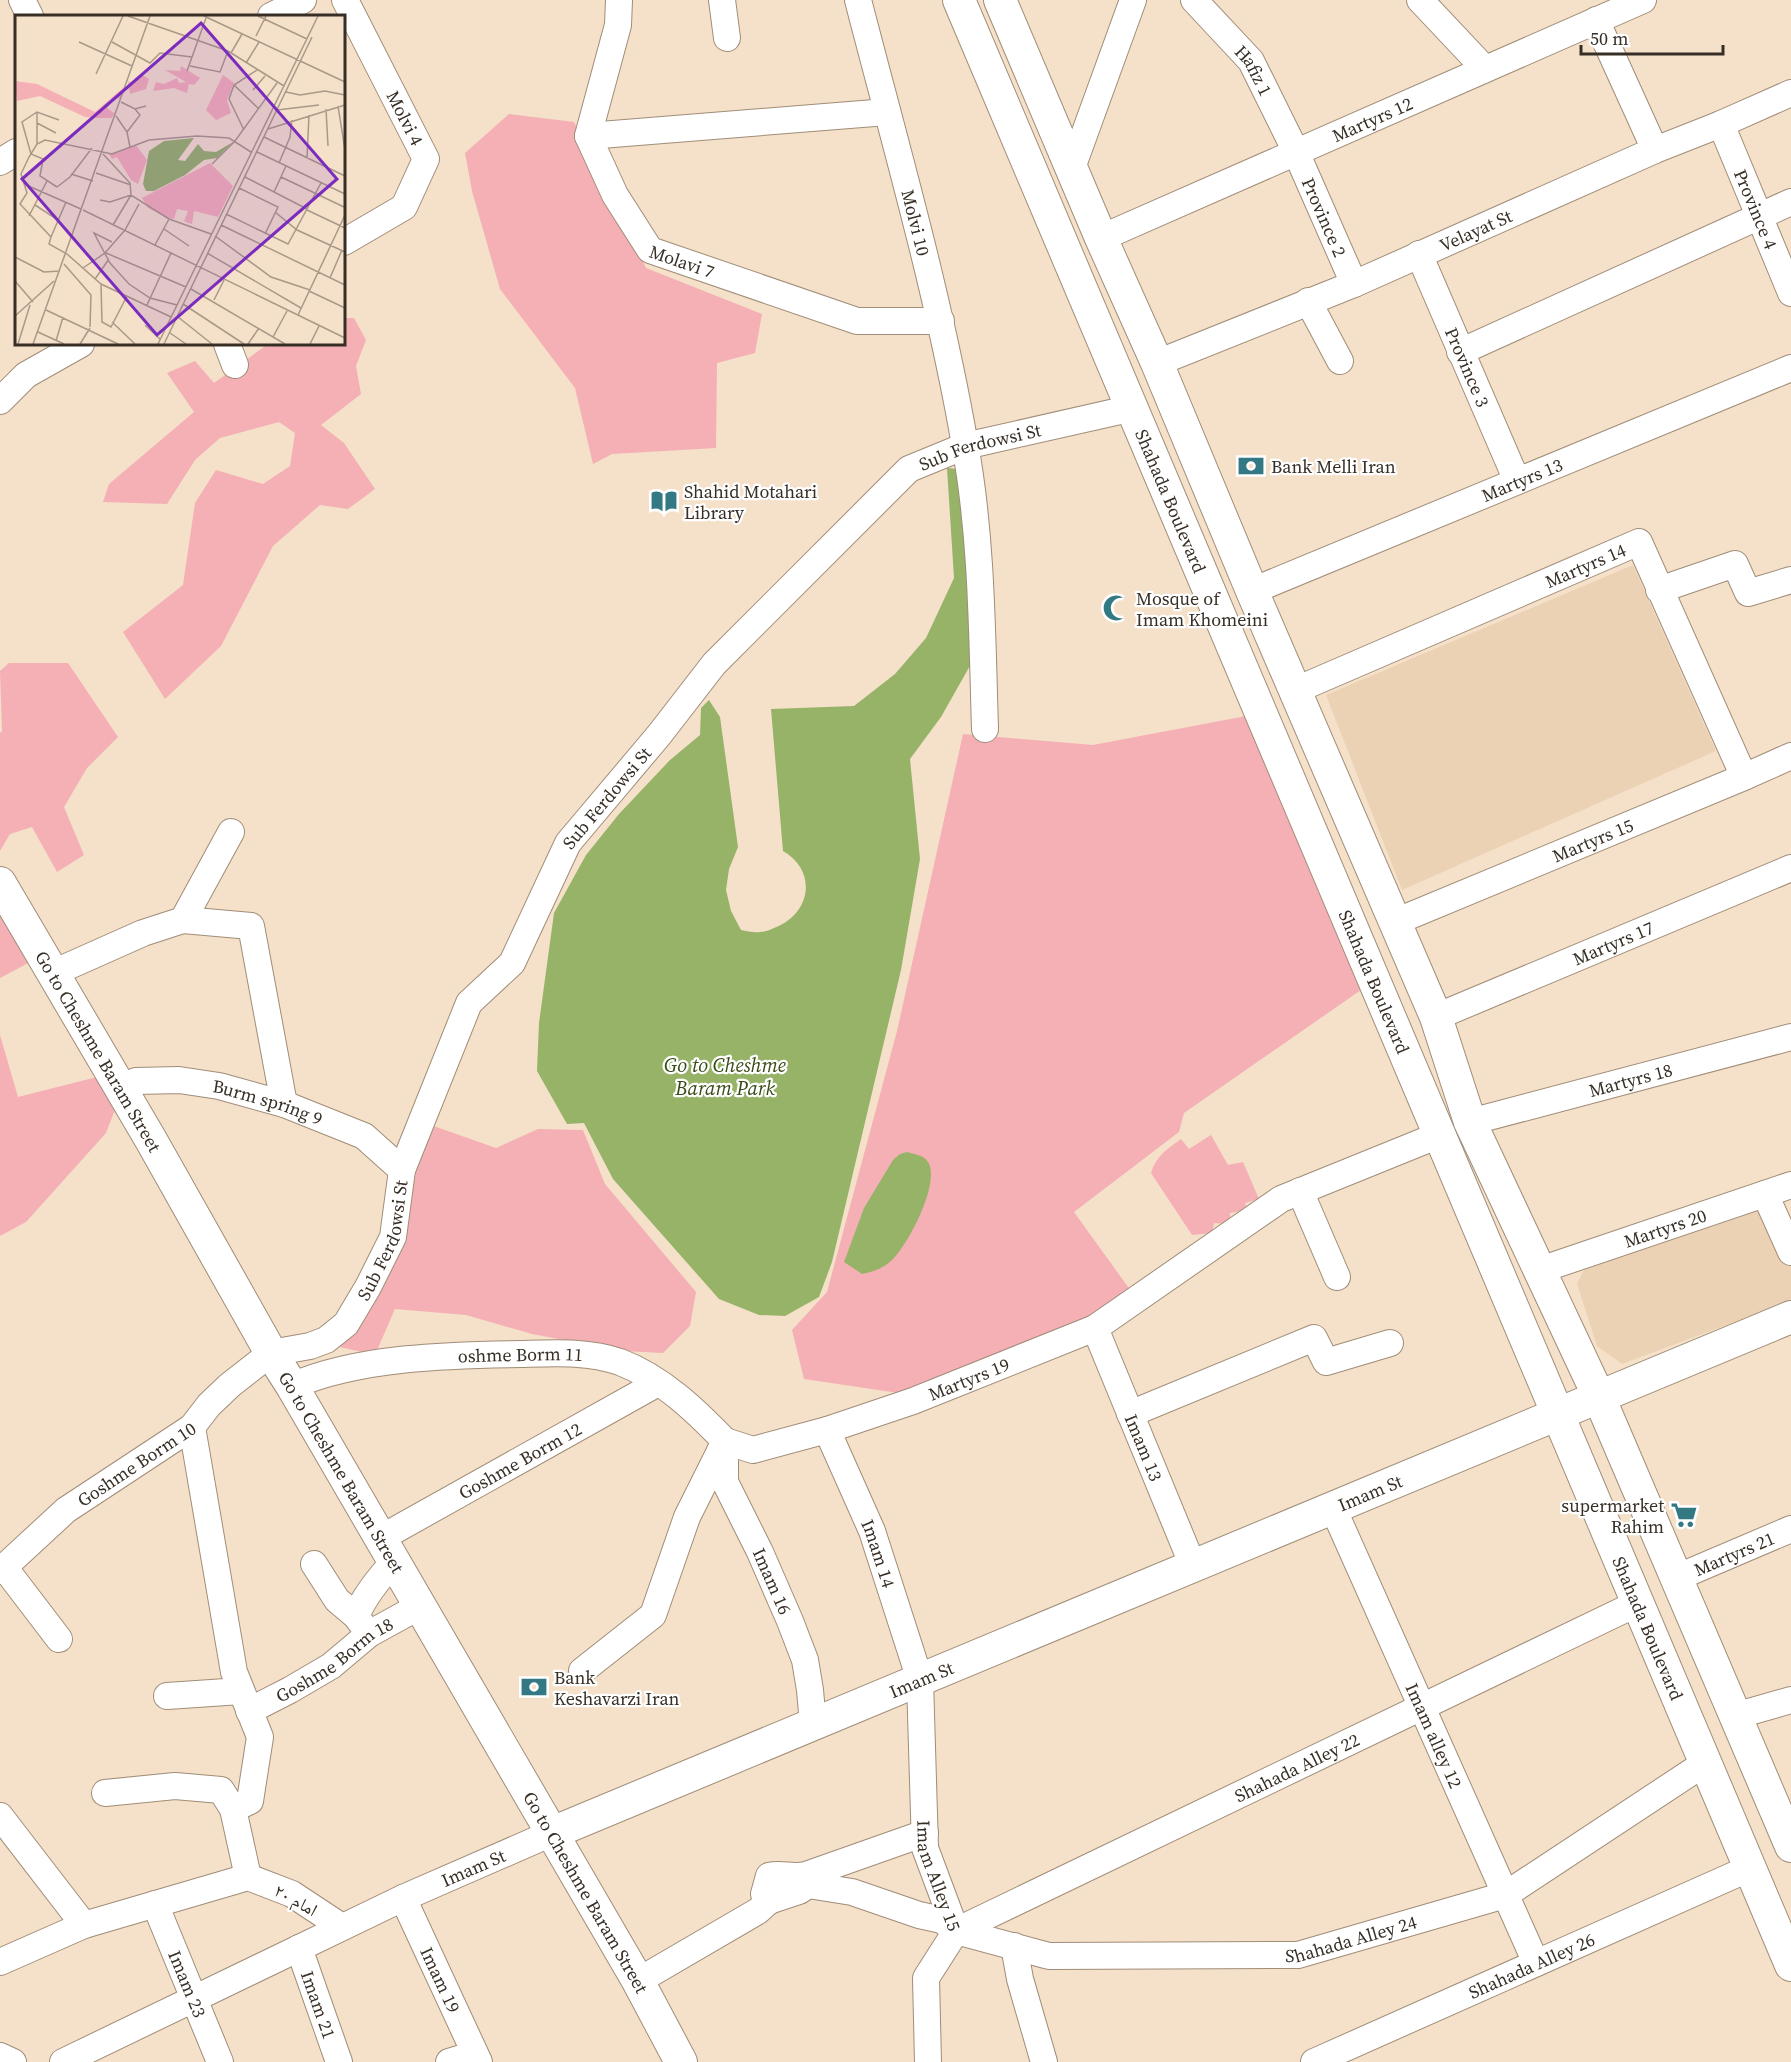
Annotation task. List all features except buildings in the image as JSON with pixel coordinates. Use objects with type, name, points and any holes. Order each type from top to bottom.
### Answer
[{"type":"main road","name":"Shahada Boulevard","points":[[959,0],[1791,1965]]},
{"type":"main road","points":[[1000,0],[1436,1017],[1470,1122],[1599,1397],[1735,1716],[1788,1832]]},
{"type":"main road","points":[[1323,860],[1344,870],[1356,867],[1365,851]]},
{"type":"main road","name":"Go to Cheshme Baram Street","points":[[0,883],[151,1140],[270,1353],[292,1386],[638,1981],[681,2062]]},
{"type":"main road","name":"Imam St","points":[[552,1833],[1791,1317]]},
{"type":"street","points":[[22,0],[30,15]]},
{"type":"street","points":[[273,15],[303,0]]},
{"type":"street","name":"Molvi 4","points":[[345,0],[426,159],[404,207],[345,241]]},
{"type":"street","points":[[619,0],[618,25],[588,135],[887,112]]},
{"type":"street","points":[[722,0],[727,38]]},
{"type":"street","name":"Molvi 10","points":[[858,0],[941,321],[965,446],[979,562],[985,729]]},
{"type":"street","points":[[1072,168],[1133,0]]},
{"type":"street","name":"Hafiz 1","points":[[1194,0],[1251,61],[1296,152]]},
{"type":"street","points":[[1420,0],[1485,69]]},
{"type":"street","name":"Martyrs 12","points":[[1101,238],[1643,0]]},
{"type":"street","points":[[1596,21],[1655,150]]},
{"type":"street","name":"Velayat St","points":[[1157,363],[1354,284],[1655,150],[1791,93]]},
{"type":"street","name":"Province 4","points":[[1721,124],[1791,294]]},
{"type":"street","name":"Molavi 7","points":[[588,135],[615,195],[650,250],[857,321],[941,321]]},
{"type":"street","name":"Province 2","points":[[1296,152],[1354,284]]},
{"type":"street","points":[[0,162],[15,153]]},
{"type":"street","points":[[1460,352],[1791,202]]},
{"type":"street","name":"Province 3","points":[[1419,255],[1517,481]]},
{"type":"street","points":[[1308,301],[1340,361]]},
{"type":"street","points":[[0,401],[26,375],[79,345]]},
{"type":"street","name":"Martyrs 13","points":[[1252,591],[1791,368]]},
{"type":"street","name":"Sub Ferdowsi St","points":[[270,1353],[310,1346],[326,1340],[346,1324],[393,1237],[402,1170],[469,1004],[512,963],[568,843],[659,735],[714,664],[909,469],[965,446],[1133,408]]},
{"type":"street","name":"Martyrs 14","points":[[1296,690],[1639,542],[1744,777]]},
{"type":"street","points":[[1659,590],[1735,564],[1748,593],[1791,580]]},
{"type":"street","name":"Martyrs 15","points":[[1395,922],[1791,756]]},
{"type":"street","points":[[183,920],[231,832]]},
{"type":"street","name":"Martyrs 17","points":[[1436,1017],[1791,868]]},
{"type":"street","points":[[53,973],[142,933],[183,920],[250,926],[284,1104]]},
{"type":"street","name":"Martyrs 18","points":[[1470,1122],[1791,1037]]},
{"type":"street","name":"Burm spring 9","points":[[119,1088],[136,1081],[179,1080],[219,1086],[284,1104],[364,1136],[402,1170]]},
{"type":"street","name":"Martyrs 19","points":[[724,1441],[753,1450],[828,1430],[913,1401],[1095,1328],[1281,1199],[1439,1135]]},
{"type":"street","name":"Martyrs 20","points":[[1540,1270],[1791,1185]]},
{"type":"street","points":[[1300,1191],[1337,1277]]},
{"type":"street","points":[[1765,1194],[1791,1252]]},
{"type":"street","name":"Imam 13","points":[[1095,1328],[1193,1566]]},
{"type":"street","points":[[1130,1414],[1314,1338],[1326,1362],[1390,1343]]},
{"type":"street","name":"Goshme Borm 10","points":[[2,1569],[66,1510],[192,1427],[209,1405],[230,1385],[270,1353]]},
{"type":"street","name":"oshme Borm 11","points":[[292,1386],[316,1376],[370,1365],[479,1354],[588,1353],[641,1371],[694,1410],[724,1441]]},
{"type":"street","name":"Goshme Borm 12","points":[[362,1625],[363,1600],[375,1582],[387,1550],[658,1383]]},
{"type":"street","points":[[192,1427],[234,1672],[260,1737],[250,1801],[233,1809]]},
{"type":"street","name":"Imam 14","points":[[828,1430],[872,1531],[920,1680]]},
{"type":"street","points":[[582,1671],[653,1615],[687,1517],[724,1441]]},
{"type":"street","name":"Imam 16","points":[[724,1441],[725,1482],[760,1552],[805,1660],[813,1724]]},
{"type":"street","name":"Imam alley 12","points":[[1333,1508],[1536,1964]]},
{"type":"street","name":"Martyrs 21","points":[[1676,1578],[1791,1529]]},
{"type":"street","points":[[314,1564],[337,1599],[362,1625]]},
{"type":"street","points":[[2,1569],[59,1640]]},
{"type":"street","name":"Shahada Alley 22","points":[[956,1931],[1638,1603]]},
{"type":"street","name":"Goshme Borm 18","points":[[245,1701],[290,1690],[331,1666],[362,1625],[420,1606]]},
{"type":"street","name":"Imam Alley 15","points":[[920,1680],[925,1848],[956,1931],[926,1978],[928,2062]]},
{"type":"street","points":[[167,1696],[245,1701]]},
{"type":"street","points":[[1735,1716],[1791,1700]]},
{"type":"street","name":"Shahada Alley 24","points":[[638,1981],[758,1911],[769,1901],[799,1891],[808,1885],[852,1892],[919,1915],[942,1920],[956,1931],[1049,1956],[1298,1955],[1505,1895],[1706,1763]]},
{"type":"street","points":[[0,1962],[84,1925],[248,1877],[233,1809],[221,1790],[175,1785],[105,1793]]},
{"type":"street","points":[[0,1816],[84,1925]]},
{"type":"street","name":"Imam St","points":[[63,2062],[403,1898],[552,1833]]},
{"type":"street","points":[[769,1901],[764,1894],[769,1876],[778,1874],[793,1878],[806,1875],[925,1833]]},
{"type":"street","name":"Shahada Alley 26","points":[[1314,2062],[1368,2051],[1536,1964],[1750,1868]]},
{"type":"street","name":"امام ۲۰","points":[[248,1877],[292,1894],[342,1927]]},
{"type":"street","name":"Imam 19","points":[[403,1898],[477,2058]]},
{"type":"street","name":"Imam 23","points":[[155,1904],[220,2062]]},
{"type":"street","points":[[1014,1946],[1020,1978],[1044,2062]]},
{"type":"street","name":"Imam 21","points":[[299,1948],[339,2062]]},
{"type":"street","points":[[0,2056],[13,2062]]},
{"type":"street","points":[[449,2062],[477,2058]]},
{"type":"shaded area","points":[[509,114],[574,122],[646,268],[762,314],[755,353],[717,363],[716,448],[612,454],[593,464],[575,388],[500,289],[472,191],[465,153]]},
{"type":"shaded area","points":[[345,318],[354,318],[366,340],[356,366],[361,394],[321,425],[344,443],[375,489],[348,509],[320,505],[273,546],[221,646],[165,699],[123,632],[183,585],[195,503],[216,470],[263,484],[290,466],[295,433],[279,422],[220,438],[195,460],[167,504],[103,502],[109,484],[194,412],[167,373],[195,361],[214,383],[267,345],[345,345]]},
{"type":"shaded area","points":[[1633,565],[1716,751],[1402,890],[1326,695]]},
{"type":"shaded area","points":[[9,663],[68,663],[118,737],[87,768],[64,807],[84,855],[57,872],[32,827],[10,834],[0,851],[0,733],[2,731],[0,671]]},
{"type":"shaded area","points":[[1246,716],[1361,990],[1184,1113],[1179,1132],[1074,1212],[1131,1291],[1087,1323],[905,1394],[804,1379],[792,1330],[827,1292],[897,1031],[963,734],[1093,745]]},
{"type":"shaded area","points":[[0,900],[36,959],[0,978]]},
{"type":"shaded area","points":[[0,1035],[18,1097],[101,1076],[118,1102],[106,1133],[26,1222],[0,1236]]},
{"type":"shaded area","points":[[425,1123],[496,1148],[538,1129],[583,1130],[605,1184],[696,1292],[690,1326],[663,1353],[622,1351],[532,1334],[466,1315],[395,1309],[375,1355],[331,1345],[407,1220]]},
{"type":"shaded area","points":[[1211,1135],[1228,1165],[1243,1162],[1259,1199],[1245,1203],[1247,1210],[1230,1213],[1230,1224],[1214,1223],[1212,1233],[1192,1235],[1151,1173],[1159,1157],[1181,1139],[1189,1149]]},
{"type":"shaded area","points":[[1765,1202],[1791,1268],[1791,1301],[1622,1364],[1597,1346],[1577,1284],[1588,1262]]},
{"type":"water","name":"Go to Cheshme Baram Park","points":[[947,468],[958,469],[964,513],[971,664],[941,717],[910,759],[920,859],[901,970],[832,1262],[819,1297],[785,1316],[759,1315],[719,1299],[613,1179],[584,1123],[567,1124],[537,1071],[539,1023],[554,913],[586,855],[619,814],[670,760],[700,735],[701,708],[709,700],[720,717],[738,847],[729,869],[726,890],[731,911],[741,930],[755,932],[772,929],[786,922],[796,913],[806,892],[805,881],[802,870],[783,851],[771,709],[854,706],[895,674],[926,638],[954,578]]},
{"type":"water","points":[[907,1152],[921,1156],[928,1162],[931,1171],[927,1198],[914,1228],[899,1252],[882,1267],[862,1274],[844,1262],[864,1208],[893,1160]]},
{"type":"place","name":"Bank Melli Iran","points":[[1251,466]]},
{"type":"place","name":"Shahid Motahari Library","points":[[664,501]]},
{"type":"place","name":"Mosque of Imam Khomeini","points":[[1116,608]]},
{"type":"place","name":"supermarket Rahim","points":[[1684,1515]]},
{"type":"place","name":"Bank Keshavarzi Iran","points":[[534,1687]]}]
